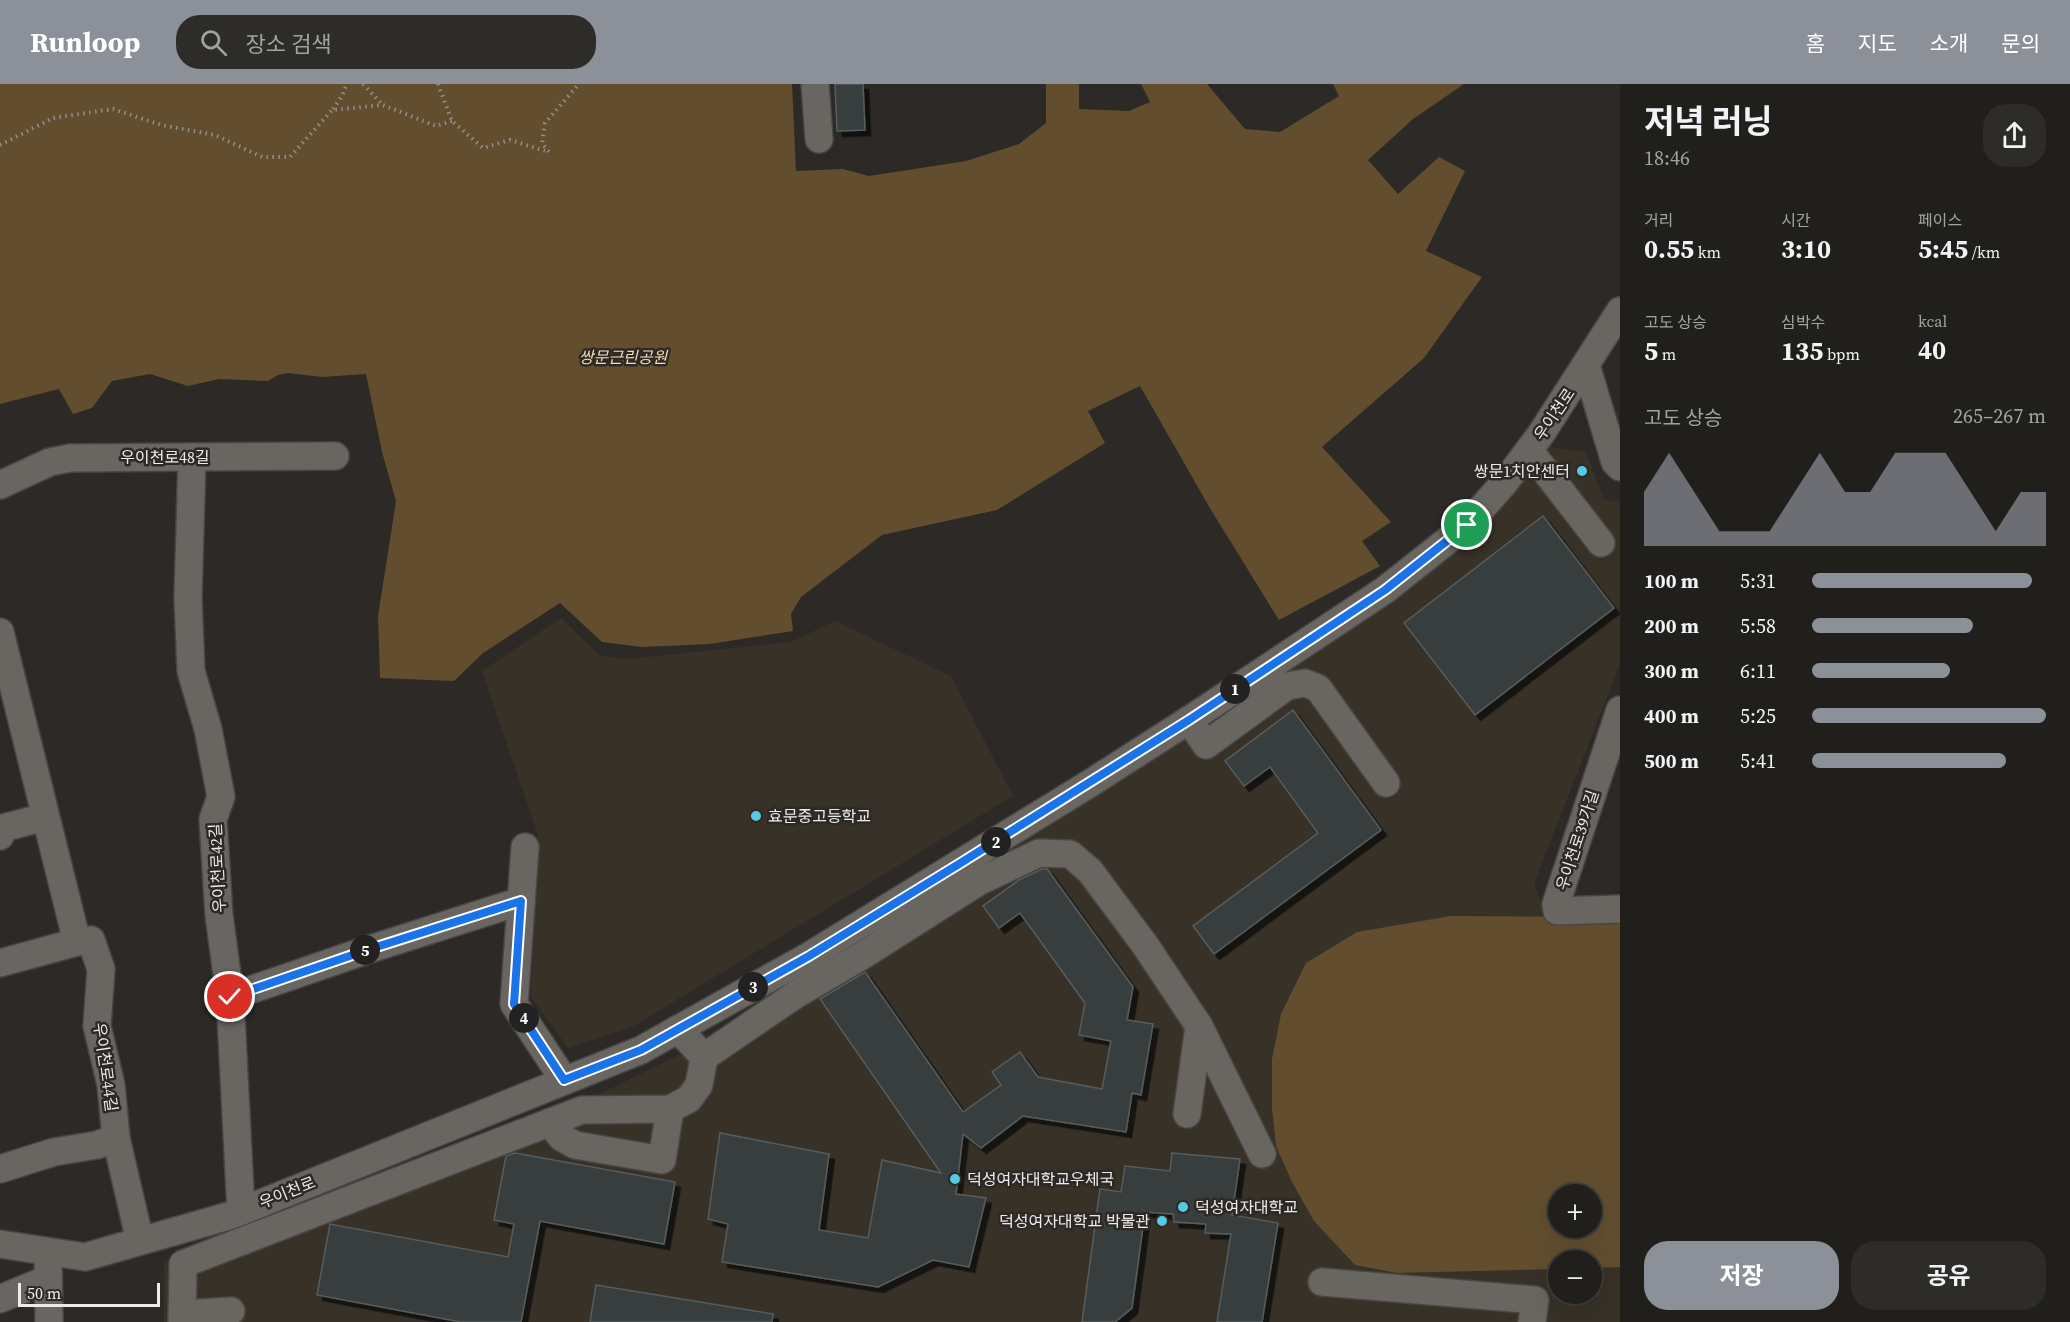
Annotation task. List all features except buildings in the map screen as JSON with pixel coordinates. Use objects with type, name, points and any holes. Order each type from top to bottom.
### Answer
[{"type":"street","points":[[815,84],[819,139]]},
{"type":"street","name":"우이천로","points":[[0,1244],[85,1257],[242,1211],[641,1050],[809,956],[1019,828],[1189,720],[1385,590],[1467,525],[1505,482],[1529,450],[1620,310]]},
{"type":"street","points":[[1586,365],[1615,462],[1620,467]]},
{"type":"street","points":[[1529,450],[1600,543]]},
{"type":"street","name":"우이천로48길","points":[[0,484],[50,462],[70,458],[334,456]]},
{"type":"street","name":"우이천로42길","points":[[192,457],[188,598],[191,671],[208,729],[221,797],[213,819],[219,915],[230,997],[242,1211]]},
{"type":"street","points":[[0,632],[77,942],[0,963]]},
{"type":"street","points":[[1189,720],[1206,745],[1287,686],[1305,683],[1318,688],[1386,783]]},
{"type":"street","name":"우이천로39가길","points":[[1620,710],[1556,904],[1557,911],[1620,909]]},
{"type":"street","points":[[1,828],[45,817]]},
{"type":"street","points":[[525,847],[514,1004],[564,1080]]},
{"type":"street","points":[[231,1311],[182,1318],[183,1264],[582,1110],[670,1109],[689,1100],[699,1085],[704,1057],[795,995],[860,957],[978,882],[1039,853],[1070,854],[1090,872],[1145,945],[1199,1026],[1262,1154]]},
{"type":"street","points":[[230,997],[521,901]]},
{"type":"street","name":"우이천로44길","points":[[77,942],[91,940],[101,969],[97,1026],[111,1085],[116,1138],[140,1241]]},
{"type":"street","points":[[1187,1113],[1199,1026]]},
{"type":"street","points":[[678,1029],[704,1057]]},
{"type":"street","points":[[549,1122],[561,1137],[574,1145],[662,1161],[670,1109]]},
{"type":"street","points":[[0,1168],[54,1152],[97,1145],[116,1138]]},
{"type":"street","points":[[48,1252],[49,1322]]},
{"type":"street","points":[[0,1299],[48,1279]]},
{"type":"street","points":[[1323,1281],[1535,1300],[1532,1322]]},
{"type":"path","points":[[0,145],[53,118],[113,109],[161,125],[215,135],[262,157],[290,157],[332,110],[347,84]]},
{"type":"path","points":[[363,84],[383,105],[436,126],[452,121]]},
{"type":"path","points":[[438,84],[452,121],[483,148],[510,140],[549,152],[542,143],[545,123],[579,84]]},
{"type":"path","points":[[332,110],[383,105]]},
{"type":"shaded area","name":"덕성여자대학교","points":[[1542,446],[1586,452],[1604,499],[1620,503],[1620,664],[1534,883],[1546,916],[1620,914],[1620,1322],[164,1322],[164,1261],[309,1208],[583,1102],[681,1054],[814,975],[1256,691]]},
{"type":"shaded area","name":"효문중고등학교","points":[[561,618],[599,655],[627,659],[791,642],[835,621],[951,676],[1013,796],[632,1027],[568,1048],[531,997],[538,835],[482,671]]},
{"type":"green space","name":"쌍문근린공원","points":[[0,84],[792,84],[796,171],[843,169],[869,176],[966,161],[1019,144],[1046,123],[1046,84],[1079,84],[1079,109],[1129,111],[1150,102],[1141,84],[1207,84],[1245,129],[1280,132],[1339,96],[1333,84],[1464,84],[1413,119],[1368,160],[1398,194],[1439,157],[1465,171],[1426,251],[1482,277],[1424,358],[1322,447],[1391,522],[1362,541],[1380,566],[1279,620],[1211,510],[1140,386],[1088,411],[1105,443],[997,510],[882,535],[801,597],[791,614],[793,631],[710,644],[642,647],[602,642],[560,603],[483,653],[454,681],[380,678],[378,616],[396,501],[382,452],[366,374],[322,377],[288,373],[278,375],[268,381],[219,379],[188,386],[150,374],[112,381],[92,408],[73,414],[59,389],[0,404]]},
{"type":"green space","points":[[1451,916],[1620,917],[1620,1267],[1602,1268],[1602,1250],[1548,1250],[1548,1269],[1397,1273],[1355,1265],[1314,1221],[1292,1182],[1276,1146],[1272,1108],[1272,1059],[1281,1014],[1306,963],[1357,932]]},
{"type":"place","name":"쌍문1치안센터","points":[[1582,471]]},
{"type":"place","name":"효문중고등학교","points":[[756,816]]},
{"type":"place","name":"덕성여자대학교우체국","points":[[955,1179]]},
{"type":"place","name":"덕성여자대학교","points":[[1183,1207]]},
{"type":"place","name":"덕성여자대학교 박물관","points":[[1162,1221]]},
{"type":"route","points":[[230,997],[521,901],[514,1004],[564,1080],[641,1050],[809,956],[959,864],[1189,720],[1385,590],[1467,525]]}]
